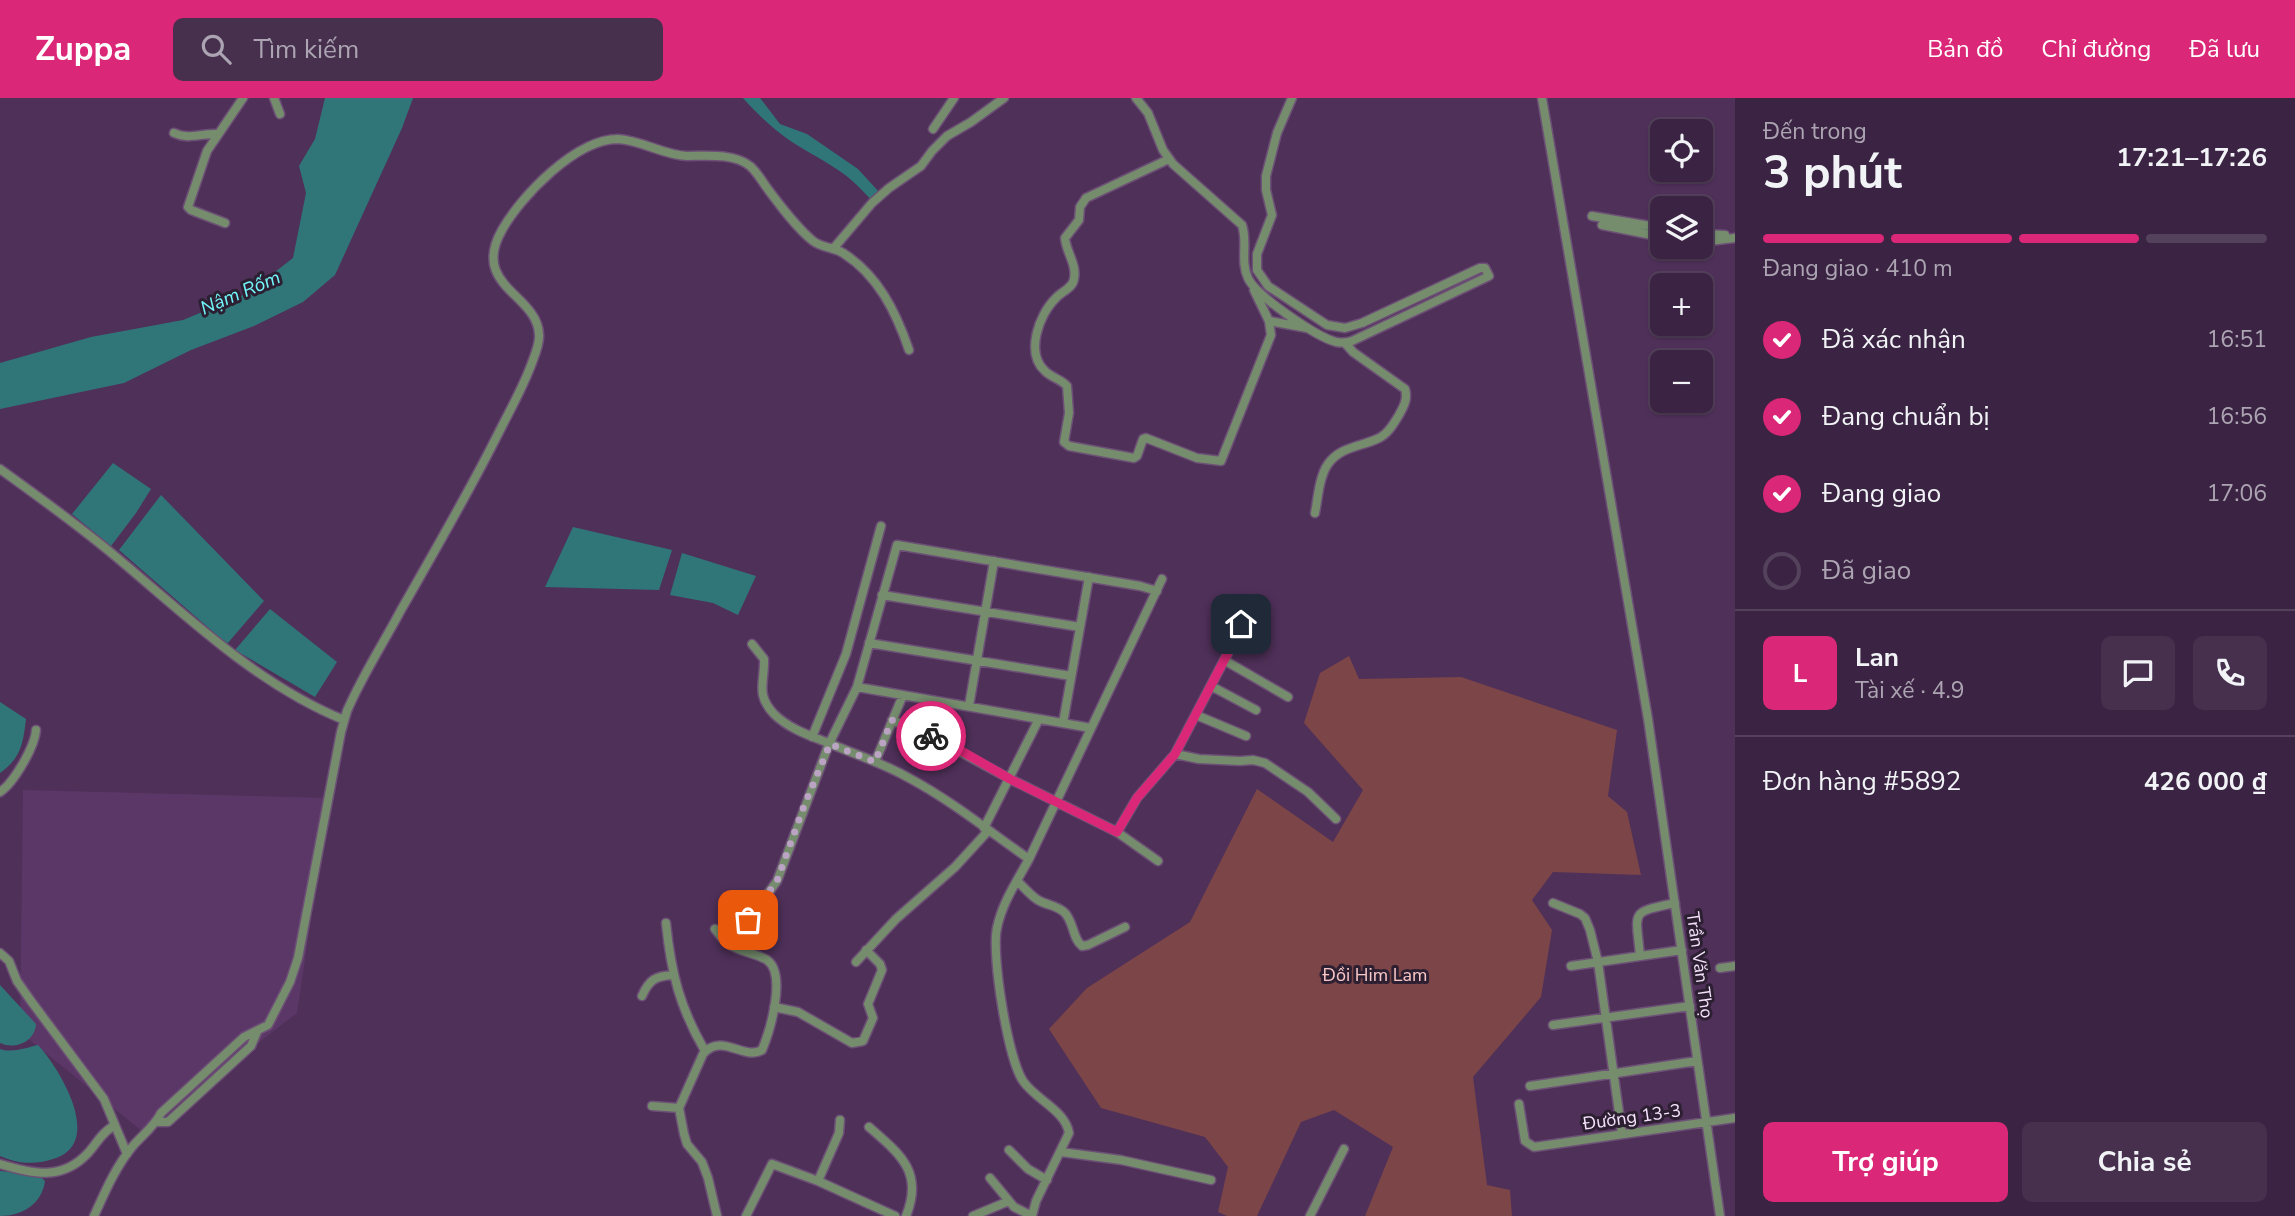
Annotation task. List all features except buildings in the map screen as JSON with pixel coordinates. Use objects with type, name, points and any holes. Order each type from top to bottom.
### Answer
[{"type":"street","points":[[225,223],[203,216],[188,207],[207,151],[243,98]]},
{"type":"street","points":[[274,98],[280,114]]},
{"type":"street","points":[[933,129],[954,98]]},
{"type":"street","points":[[833,249],[888,188],[921,166],[947,135],[971,122],[1004,98]]},
{"type":"street","points":[[1136,98],[1148,113],[1169,159],[1180,172],[1244,228],[1259,274],[1265,283],[1307,312],[1337,328],[1349,328],[1362,323],[1474,270],[1482,268],[1489,276],[1345,343],[1333,341],[1311,328],[1253,287]]},
{"type":"street","points":[[1169,159],[1086,198],[1080,207],[1079,220],[1065,238],[1073,264],[1074,280],[1050,305],[1037,331],[1035,346],[1042,368],[1067,386],[1069,413],[1064,442],[1069,446],[1134,458],[1146,438],[1197,458],[1221,461],[1271,331],[1245,268],[1252,247],[1272,215],[1266,190],[1266,176],[1277,133],[1292,98]]},
{"type":"street","name":"Trần Văn Thọ","points":[[1542,98],[1648,719],[1720,1216]]},
{"type":"street","points":[[174,134],[185,138],[218,134]]},
{"type":"street","points":[[94,1216],[114,1172],[127,1154],[156,1122],[168,1122],[251,1046],[257,1032],[268,1025],[290,982],[298,958],[344,720],[354,695],[487,457],[533,359],[538,342],[538,327],[534,318],[498,275],[494,260],[494,251],[502,230],[531,192],[574,155],[591,145],[605,141],[631,141],[685,156],[732,158],[751,167],[812,240],[838,250],[856,263],[883,292],[899,321],[909,350]]},
{"type":"street","points":[[1592,216],[1650,226]]},
{"type":"street","points":[[1602,225],[1650,235]]},
{"type":"street","points":[[1713,235],[1735,236]]},
{"type":"street","points":[[1713,240],[1735,236]]},
{"type":"street","points":[[1269,321],[1311,328]]},
{"type":"street","points":[[1315,513],[1323,474],[1330,461],[1349,448],[1376,440],[1385,434],[1406,401],[1405,389],[1353,352],[1345,343]]},
{"type":"street","points":[[0,469],[108,550],[217,643],[277,686],[321,711],[344,720]]},
{"type":"street","points":[[812,737],[846,654],[881,526]]},
{"type":"street","points":[[738,949],[748,920],[777,881],[804,806],[857,687],[897,545],[1157,591]]},
{"type":"street","points":[[969,706],[994,561]]},
{"type":"street","points":[[1063,723],[1089,577]]},
{"type":"street","points":[[990,1178],[1009,1201],[1032,1216],[1069,1133],[1067,1124],[1021,1079],[1015,1064],[1006,1030],[995,943],[1000,916],[1162,579]]},
{"type":"street","points":[[882,595],[1080,627]]},
{"type":"street","points":[[1117,832],[1137,798],[1175,754],[1242,626],[1219,614]]},
{"type":"street","points":[[869,643],[1071,676]]},
{"type":"street","points":[[752,644],[764,659],[761,692],[772,711],[787,724],[922,785],[1029,859]]},
{"type":"street","points":[[1224,660],[1288,697]]},
{"type":"street","points":[[857,687],[1091,728]]},
{"type":"street","points":[[1211,687],[1256,710]]},
{"type":"street","points":[[875,762],[903,695]]},
{"type":"street","points":[[1196,715],[1246,736]]},
{"type":"street","points":[[856,962],[902,912],[955,867],[986,830],[1039,719]]},
{"type":"street","points":[[892,720],[958,749],[1010,779],[1117,832],[1158,861]]},
{"type":"street","points":[[0,792],[16,775],[35,740],[36,730]]},
{"type":"street","points":[[1175,754],[1199,759],[1253,760],[1265,763],[1308,792],[1336,819]]},
{"type":"street","points":[[1017,881],[1036,899],[1066,914],[1077,942],[1082,946],[1125,927]]},
{"type":"street","points":[[1553,903],[1575,910],[1585,918],[1598,962],[1622,1134]]},
{"type":"street","points":[[1640,956],[1638,914],[1644,910],[1675,903]]},
{"type":"street","points":[[666,923],[673,975],[685,1010],[705,1051]]},
{"type":"street","points":[[715,929],[724,940],[738,949],[765,959],[773,966],[777,981],[774,1007],[760,1052],[750,1053],[723,1046],[705,1051],[679,1108],[687,1144],[705,1170],[717,1216]]},
{"type":"street","points":[[774,1007],[793,1010],[848,1042],[860,1043],[867,1036],[873,1021],[868,1004],[882,970],[880,964],[866,950]]},
{"type":"street","points":[[1571,966],[1682,950]]},
{"type":"street","points":[[0,953],[9,961],[17,981],[104,1099],[127,1154]]},
{"type":"street","points":[[1720,968],[1735,966]]},
{"type":"street","points":[[642,996],[652,979],[673,975]]},
{"type":"street","points":[[1553,1025],[1690,1006]]},
{"type":"street","points":[[1530,1086],[1697,1061]]},
{"type":"street","name":"Đường 13-3","points":[[1519,1104],[1525,1141],[1534,1147],[1735,1118]]},
{"type":"street","points":[[652,1106],[679,1108]]},
{"type":"street","points":[[818,1181],[839,1133],[840,1121]]},
{"type":"street","points":[[0,1164],[21,1171],[56,1173],[72,1167],[88,1153],[106,1130],[115,1125]]},
{"type":"street","points":[[869,1128],[896,1152],[909,1169],[912,1193],[906,1216]]},
{"type":"street","points":[[1009,1150],[1028,1169],[1047,1180]]},
{"type":"street","points":[[1310,1216],[1344,1150]]},
{"type":"street","points":[[1061,1152],[1121,1160],[1211,1180]]},
{"type":"street","points":[[746,1216],[772,1164],[818,1181],[895,1216]]},
{"type":"street","points":[[973,1216],[1009,1201]]},
{"type":"shaded area","points":[[325,98],[413,98],[335,275],[303,302],[254,326],[191,350],[124,383],[0,409],[0,363],[91,337],[183,320],[248,293],[293,258],[306,193],[299,166],[315,139]]},
{"type":"shaded area","points":[[743,98],[760,98],[780,124],[807,134],[858,169],[880,193],[872,201],[844,174],[779,132]]},
{"type":"shaded area","points":[[113,463],[151,489],[111,546],[72,514]]},
{"type":"shaded area","points":[[161,495],[264,601],[227,644],[119,550]]},
{"type":"shaded area","points":[[573,527],[672,550],[659,590],[545,587]]},
{"type":"shaded area","points":[[682,553],[756,576],[738,615],[713,603],[670,595]]},
{"type":"shaded area","points":[[270,609],[337,662],[315,697],[235,650]]},
{"type":"shaded area","points":[[0,702],[26,719],[20,750],[0,773]]},
{"type":"shaded area","points":[[23,790],[329,798],[297,1013],[143,1132],[20,1032]]},
{"type":"shaded area","points":[[0,985],[36,1024],[32,1036],[18,1045],[0,1043]]},
{"type":"shaded area","points":[[38,1045],[67,1088],[74,1106],[76,1138],[68,1151],[53,1159],[33,1163],[14,1161],[0,1156],[0,1049],[14,1050]]},
{"type":"shaded area","points":[[0,1171],[38,1174],[45,1181],[40,1196],[23,1211],[0,1216]]},
{"type":"green space","name":"Đồi Him Lam","points":[[1349,656],[1359,679],[1461,677],[1617,730],[1608,796],[1627,812],[1641,875],[1553,872],[1532,900],[1552,930],[1541,997],[1473,1077],[1487,1185],[1510,1190],[1512,1216],[1365,1216],[1393,1147],[1334,1110],[1301,1122],[1257,1216],[1227,1216],[1218,1212],[1228,1167],[1205,1137],[1101,1108],[1049,1029],[1087,988],[1190,922],[1257,789],[1333,842],[1363,790],[1304,723],[1320,673]]},
{"type":"way so far","points":[[748,920],[777,881],[830,744],[875,762],[892,720],[931,736]]},
{"type":"route","points":[[931,736],[1117,832],[1137,798],[1175,754],[1241,624]]},
{"type":"water label","name":"Nậm Rốm","points":[[240,292]]}]
